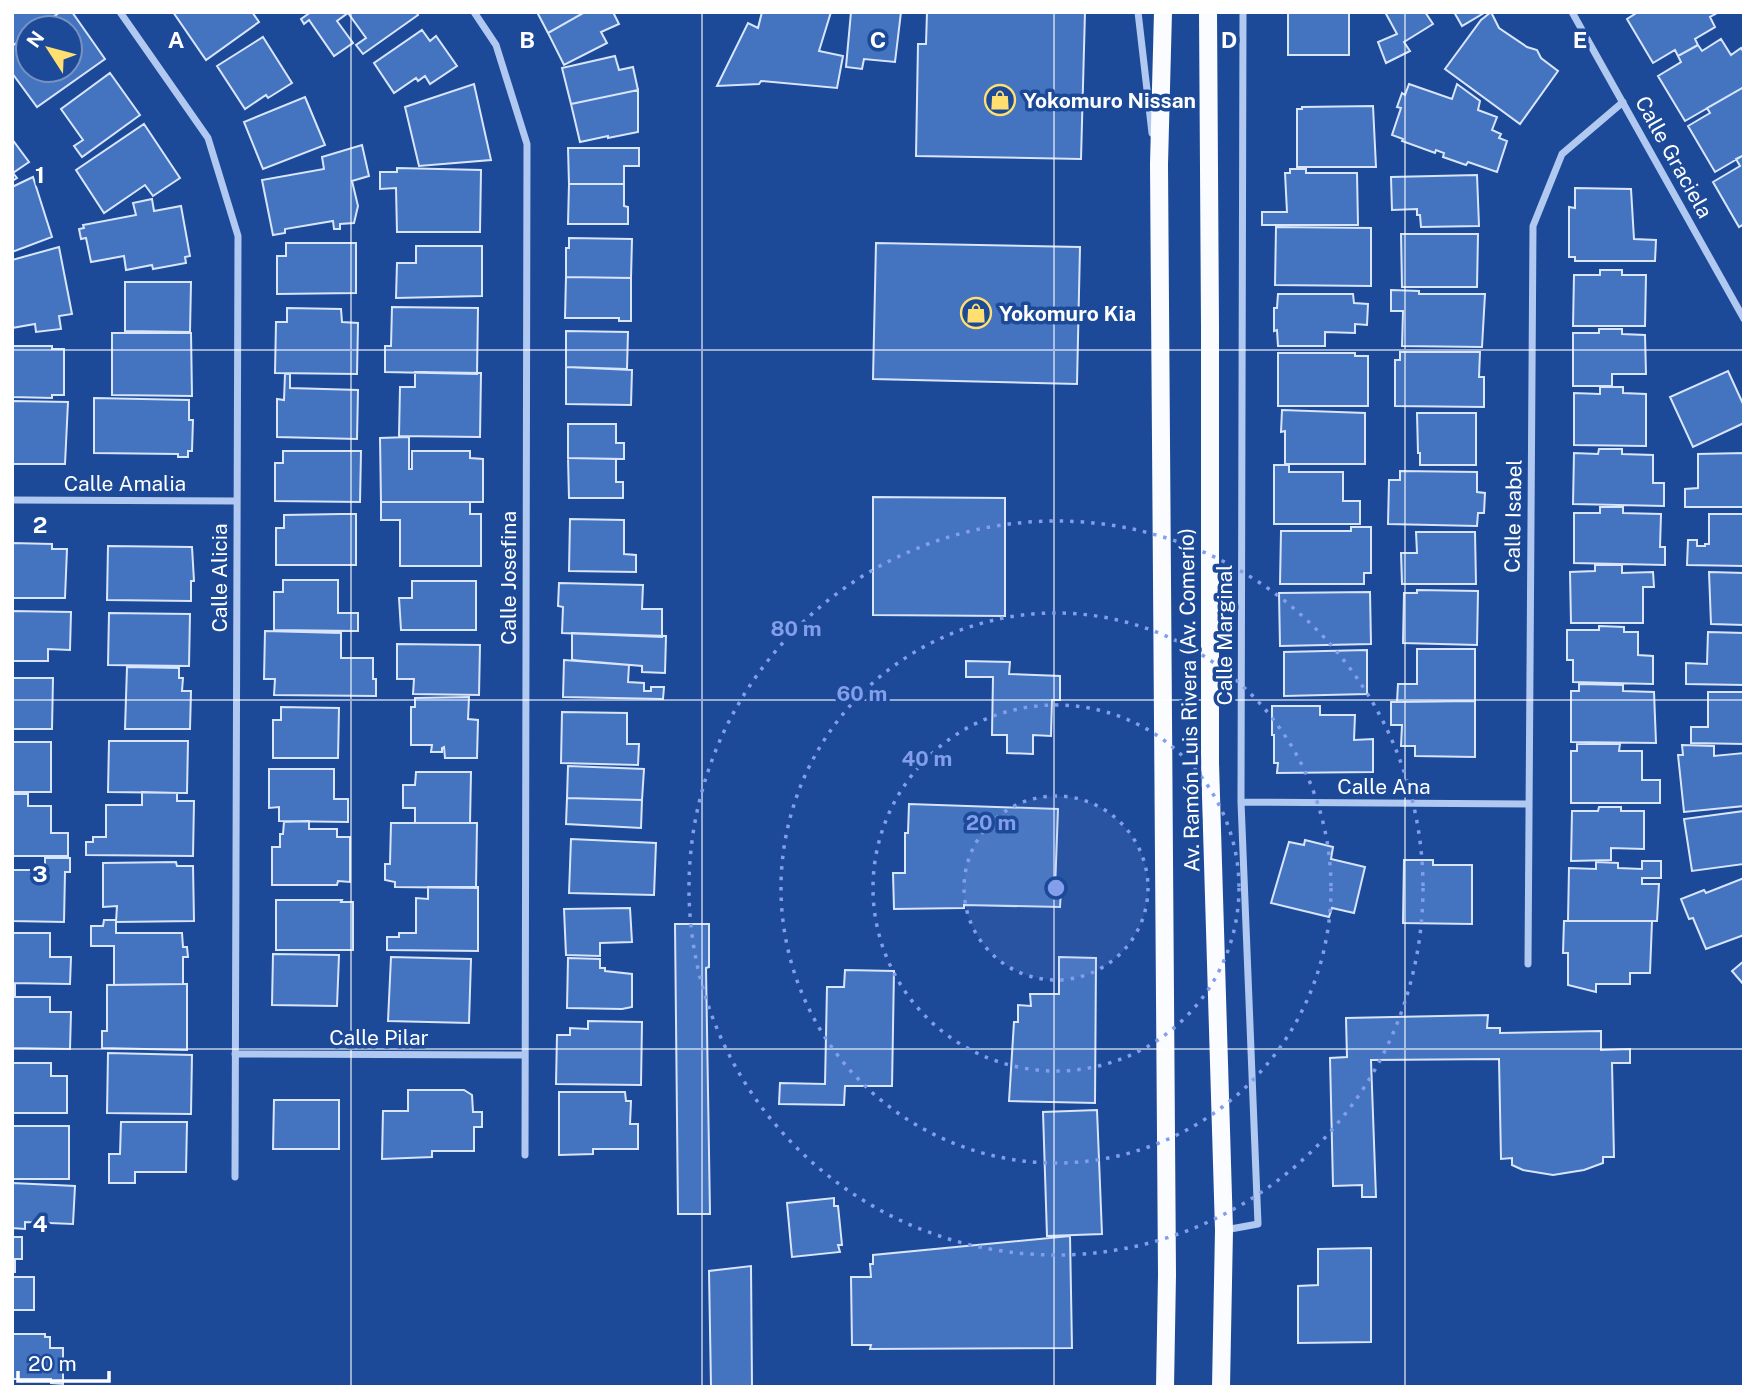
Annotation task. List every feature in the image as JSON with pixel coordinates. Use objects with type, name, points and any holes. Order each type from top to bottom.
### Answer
[{"type":"main road","name":"Av. Ramón Luis Rivera (Av. Comerío)","points":[[1163,12],[1159,194],[1167,1275],[1165,1387]]},
{"type":"main road","name":"Av. Ramón Luis Rivera (Av. Comerío)","points":[[1208,12],[1210,763],[1224,1230],[1221,1387]]},
{"type":"street","name":"Calle Alicia","points":[[120,12],[208,138],[238,236],[235,1177]]},
{"type":"street","name":"Calle Josefina","points":[[474,12],[496,45],[527,144],[525,1155]]},
{"type":"street","points":[[1138,12],[1159,194]]},
{"type":"street","name":"Calle Marginal","points":[[1224,1230],[1258,1224],[1241,802],[1243,12]]},
{"type":"street","name":"Calle Graciela","points":[[1572,12],[1744,319]]},
{"type":"street","name":"Calle Isabel","points":[[1528,964],[1533,226],[1562,153],[1623,102]]},
{"type":"street","name":"Calle Amalia","points":[[12,500],[237,501]]},
{"type":"street","name":"Calle Ana","points":[[1241,802],[1527,804]]},
{"type":"street","name":"Calle Pilar","points":[[235,1054],[524,1055]]},
{"type":"building","points":[[12,12],[60,12],[14,14],[12,46]]},
{"type":"building","points":[[173,12],[252,12],[259,22],[206,60]]},
{"type":"building","points":[[311,12],[416,12],[418,15],[363,54],[356,45],[366,38],[348,13],[337,21],[353,43],[334,56],[309,20],[304,24],[301,19]]},
{"type":"building","points":[[537,12],[585,12],[548,33]]},
{"type":"building","points":[[585,12],[613,12],[619,24],[601,32],[607,43],[564,65],[548,33]]},
{"type":"building","points":[[762,12],[831,12],[819,51],[843,56],[837,88],[761,81],[759,84],[717,86],[748,23],[758,28]]},
{"type":"building","points":[[851,12],[901,12],[895,62],[864,59],[862,69],[846,67]]},
{"type":"building","name":"Yokomuro Nissan","points":[[927,12],[1085,12],[1081,159],[916,156],[918,44],[926,44]]},
{"type":"building","points":[[1288,12],[1349,12],[1349,55],[1288,55]]},
{"type":"building","points":[[1385,12],[1425,12],[1433,24],[1404,42],[1410,51],[1386,63],[1378,42],[1397,34]]},
{"type":"building","points":[[1454,12],[1484,12],[1484,13],[1462,26]]},
{"type":"building","points":[[1491,12],[1499,28],[1527,47],[1537,50],[1541,58],[1558,71],[1520,124],[1445,69],[1481,20]]},
{"type":"building","points":[[1638,12],[1719,12],[1710,17],[1715,27],[1695,39],[1698,45],[1678,56],[1675,50],[1653,63],[1627,19]]},
{"type":"building","points":[[84,29],[105,59],[84,74]]},
{"type":"building","points":[[422,30],[430,41],[436,36],[457,66],[430,84],[425,76],[418,81],[416,78],[394,93],[374,63]]},
{"type":"building","points":[[263,37],[292,83],[245,109],[217,66]]},
{"type":"building","points":[[1721,39],[1731,55],[1741,48],[1744,53],[1744,87],[1685,121],[1658,76],[1681,62],[1678,56],[1698,45],[1702,51]]},
{"type":"building","points":[[14,45],[14,76],[12,73]]},
{"type":"building","points":[[615,56],[619,70],[633,67],[638,90],[571,104],[562,68]]},
{"type":"building","points":[[110,73],[140,115],[82,157],[74,146],[83,140],[61,109]]},
{"type":"building","points":[[20,84],[70,84],[37,107]]},
{"type":"building","points":[[474,84],[491,160],[419,166],[405,107]]},
{"type":"building","points":[[1409,84],[1452,99],[1457,84],[1480,101],[1478,110],[1497,117],[1492,130],[1501,134],[1499,138],[1507,141],[1497,172],[1443,157],[1444,153],[1436,150],[1435,153],[1392,135],[1401,108],[1397,107]]},
{"type":"building","points":[[1744,87],[1744,155],[1715,172],[1688,126],[1710,113],[1707,108]]},
{"type":"building","points":[[638,90],[638,132],[580,142],[571,104]]},
{"type":"building","points":[[305,97],[325,145],[263,169],[244,122]]},
{"type":"building","points":[[1373,106],[1376,167],[1297,167],[1297,109]]},
{"type":"building","points":[[144,124],[180,178],[153,196],[145,185],[104,213],[76,170]]},
{"type":"building","points":[[12,139],[29,162],[13,173],[17,178],[12,181]]},
{"type":"building","points":[[362,145],[369,176],[352,181],[358,206],[354,223],[340,224],[340,229],[334,229],[333,221],[285,229],[285,233],[273,235],[262,180],[324,169],[322,157]]},
{"type":"building","points":[[568,148],[639,148],[639,166],[624,166],[624,184],[569,184]]},
{"type":"building","points":[[1744,155],[1744,224],[1739,227],[1713,182],[1740,166],[1736,159]]},
{"type":"building","points":[[397,168],[481,170],[480,232],[397,232],[396,188],[380,189],[380,172],[397,172]]},
{"type":"building","points":[[1290,169],[1306,169],[1306,173],[1357,173],[1358,225],[1262,225],[1262,212],[1287,212],[1285,173],[1290,173]]},
{"type":"building","points":[[1477,175],[1479,226],[1421,227],[1417,209],[1392,210],[1391,177]]},
{"type":"building","points":[[33,177],[52,237],[12,252],[12,187]]},
{"type":"building","points":[[569,184],[624,184],[624,206],[628,207],[628,224],[568,224]]},
{"type":"building","points":[[1575,188],[1631,189],[1634,239],[1656,240],[1655,261],[1575,261],[1575,257],[1569,257],[1569,207],[1575,208]]},
{"type":"building","points":[[152,199],[154,211],[181,206],[190,256],[185,257],[186,263],[153,269],[152,265],[126,270],[124,256],[91,262],[86,238],[81,239],[79,229],[84,228],[83,225],[136,215],[133,203]]},
{"type":"building","points":[[1276,227],[1371,228],[1371,286],[1275,285]]},
{"type":"building","points":[[1401,234],[1478,234],[1477,287],[1402,287]]},
{"type":"building","points":[[569,238],[632,239],[631,278],[566,277],[566,248],[569,248]]},
{"type":"building","points":[[286,243],[356,243],[356,293],[277,294],[277,256],[286,256]]},
{"type":"building","name":"Yokomuro Kia","points":[[876,243],[1080,247],[1077,384],[873,379]]},
{"type":"building","points":[[416,246],[482,246],[482,296],[396,298],[397,263],[416,263]]},
{"type":"building","points":[[59,247],[72,314],[59,316],[61,329],[36,332],[35,324],[12,328],[12,260]]},
{"type":"building","points":[[1600,270],[1622,270],[1622,275],[1646,275],[1645,326],[1573,326],[1574,275],[1600,275]]},
{"type":"building","points":[[566,277],[631,278],[631,321],[619,321],[619,318],[565,318]]},
{"type":"building","points":[[125,282],[191,282],[190,332],[125,331]]},
{"type":"building","points":[[1391,290],[1419,291],[1419,294],[1485,294],[1482,347],[1402,346],[1403,311],[1391,311]]},
{"type":"building","points":[[1278,294],[1353,294],[1354,303],[1368,304],[1367,325],[1355,324],[1355,333],[1325,332],[1325,346],[1278,346],[1277,330],[1274,331],[1274,308],[1277,308]]},
{"type":"building","points":[[392,307],[478,308],[477,374],[385,372],[385,346],[391,346]]},
{"type":"building","points":[[287,308],[341,309],[342,322],[358,323],[357,374],[275,373],[276,322],[287,322]]},
{"type":"building","points":[[1599,329],[1622,329],[1622,334],[1645,335],[1646,374],[1612,374],[1612,386],[1573,386],[1573,333],[1599,333]]},
{"type":"building","points":[[566,331],[628,332],[627,369],[566,367]]},
{"type":"building","points":[[112,333],[191,333],[192,396],[112,395]]},
{"type":"building","points":[[12,346],[52,346],[52,349],[64,349],[64,395],[52,395],[52,398],[12,397]]},
{"type":"building","points":[[1400,352],[1480,352],[1479,377],[1484,377],[1484,407],[1395,406],[1395,360],[1400,360]]},
{"type":"building","points":[[1278,353],[1355,353],[1355,356],[1368,356],[1368,406],[1278,406]]},
{"type":"building","points":[[566,367],[632,370],[631,405],[566,404]]},
{"type":"building","points":[[1728,371],[1744,406],[1744,423],[1693,447],[1670,397]]},
{"type":"building","points":[[415,372],[481,373],[480,437],[399,436],[400,387],[415,387]]},
{"type":"building","points":[[285,374],[290,374],[290,388],[358,390],[357,439],[277,437],[277,399],[284,400]]},
{"type":"building","points":[[1600,387],[1623,387],[1623,393],[1646,394],[1646,446],[1574,445],[1574,393],[1600,394]]},
{"type":"building","points":[[94,398],[189,400],[189,420],[193,420],[192,451],[188,451],[188,457],[178,457],[178,454],[94,453]]},
{"type":"building","points":[[12,401],[68,402],[65,464],[12,464]]},
{"type":"building","points":[[1282,410],[1365,413],[1365,464],[1285,464],[1285,431],[1281,432]]},
{"type":"building","points":[[1417,413],[1476,413],[1476,465],[1420,465]]},
{"type":"building","points":[[568,424],[616,424],[616,443],[624,443],[624,459],[568,458]]},
{"type":"building","points":[[409,437],[409,469],[412,469],[412,451],[470,451],[470,458],[483,459],[483,502],[381,502],[380,438]]},
{"type":"building","points":[[1599,449],[1622,449],[1622,454],[1653,455],[1653,483],[1664,483],[1664,506],[1573,504],[1574,453],[1598,454]]},
{"type":"building","points":[[283,451],[361,451],[360,502],[275,501],[275,463],[283,463]]},
{"type":"building","points":[[1744,453],[1744,507],[1685,507],[1685,489],[1698,488],[1698,454]]},
{"type":"building","points":[[568,458],[616,459],[616,482],[623,482],[623,498],[569,498]]},
{"type":"building","points":[[1274,465],[1289,465],[1289,472],[1343,472],[1343,501],[1360,501],[1360,524],[1274,524]]},
{"type":"building","points":[[1400,471],[1477,472],[1477,492],[1485,493],[1484,513],[1478,513],[1477,526],[1388,524],[1389,480],[1400,480]]},
{"type":"building","points":[[873,497],[1005,498],[1005,616],[873,615]]},
{"type":"building","points":[[381,502],[470,502],[470,514],[481,514],[481,566],[400,566],[400,520],[381,520]]},
{"type":"building","points":[[1600,507],[1623,507],[1623,513],[1661,514],[1660,547],[1665,547],[1665,565],[1574,563],[1574,513],[1600,513]]},
{"type":"building","points":[[356,514],[356,565],[276,565],[276,528],[284,528],[284,515]]},
{"type":"building","points":[[1709,514],[1744,514],[1744,566],[1687,565],[1688,540],[1697,540],[1697,546],[1709,544]]},
{"type":"building","points":[[570,519],[624,520],[624,554],[636,555],[636,572],[569,571]]},
{"type":"building","points":[[1351,527],[1371,527],[1371,573],[1364,573],[1364,584],[1280,584],[1281,531],[1351,531]]},
{"type":"building","points":[[1416,532],[1475,532],[1476,584],[1402,584],[1401,553],[1417,553]]},
{"type":"building","points":[[12,543],[52,544],[52,549],[67,549],[65,598],[12,598]]},
{"type":"building","points":[[108,546],[192,547],[194,581],[191,581],[191,601],[107,600]]},
{"type":"building","points":[[1595,565],[1622,565],[1622,573],[1653,572],[1654,587],[1643,587],[1643,623],[1571,623],[1570,572],[1595,571]]},
{"type":"building","points":[[1709,572],[1744,573],[1744,625],[1711,624]]},
{"type":"building","points":[[283,580],[338,580],[338,613],[358,613],[358,631],[274,630],[274,592],[283,592]]},
{"type":"building","points":[[412,581],[476,581],[476,630],[401,630],[399,598],[412,598]]},
{"type":"building","points":[[559,583],[643,585],[642,609],[662,609],[662,637],[562,633],[563,607],[558,606]]},
{"type":"building","points":[[1417,590],[1478,591],[1477,645],[1403,643],[1404,593],[1417,593]]},
{"type":"building","points":[[1370,592],[1371,644],[1280,646],[1279,593]]},
{"type":"building","points":[[12,611],[71,612],[70,650],[48,649],[48,661],[12,661]]},
{"type":"building","points":[[109,613],[190,614],[189,666],[108,665]]},
{"type":"building","points":[[1599,626],[1624,627],[1624,632],[1638,632],[1638,655],[1653,656],[1653,684],[1573,682],[1573,660],[1567,660],[1567,630],[1599,630]]},
{"type":"building","points":[[265,631],[341,633],[341,658],[373,658],[376,696],[274,695],[275,679],[264,679]]},
{"type":"building","points":[[1708,632],[1744,633],[1744,685],[1686,684],[1686,663],[1707,664]]},
{"type":"building","points":[[572,633],[666,636],[665,673],[642,672],[642,666],[572,660]]},
{"type":"building","points":[[397,644],[480,645],[479,695],[413,694],[414,679],[397,679]]},
{"type":"building","points":[[1417,649],[1475,649],[1475,701],[1397,702],[1398,684],[1417,684]]},
{"type":"building","points":[[1367,650],[1367,694],[1284,696],[1284,652]]},
{"type":"building","points":[[564,660],[629,665],[628,682],[644,683],[644,691],[651,691],[651,687],[664,687],[663,699],[563,697]]},
{"type":"building","points":[[966,661],[1010,662],[1009,674],[1060,676],[1060,700],[1052,700],[1051,736],[1033,735],[1033,754],[1007,753],[1007,735],[992,735],[993,677],[966,677]]},
{"type":"building","points":[[127,667],[179,668],[179,678],[183,678],[182,691],[191,691],[190,729],[125,729]]},
{"type":"building","points":[[12,678],[53,678],[52,729],[12,729]]},
{"type":"building","points":[[1579,684],[1623,685],[1623,691],[1654,692],[1656,743],[1571,742],[1571,691],[1579,691]]},
{"type":"building","points":[[1708,692],[1744,692],[1744,744],[1691,743],[1691,727],[1708,727]]},
{"type":"building","points":[[469,697],[468,719],[478,720],[477,758],[445,758],[444,747],[442,752],[431,752],[432,745],[411,745],[411,707],[415,707],[415,698]]},
{"type":"building","points":[[1475,701],[1475,757],[1415,756],[1415,746],[1401,746],[1402,725],[1391,725],[1391,702]]},
{"type":"building","points":[[1272,706],[1320,706],[1320,715],[1355,715],[1354,740],[1373,739],[1373,772],[1277,773],[1278,763],[1274,763]]},
{"type":"building","points":[[281,707],[339,708],[338,758],[273,758],[273,720],[281,720]]},
{"type":"building","points":[[562,712],[627,713],[627,744],[639,744],[638,765],[561,763]]},
{"type":"building","points":[[109,741],[188,741],[187,793],[108,792]]},
{"type":"building","points":[[12,742],[51,742],[51,792],[12,792]]},
{"type":"building","points":[[1577,744],[1620,744],[1619,751],[1642,751],[1642,780],[1660,780],[1660,803],[1571,803],[1571,751],[1577,751]]},
{"type":"building","points":[[1682,745],[1714,746],[1714,756],[1744,753],[1744,806],[1684,812],[1678,755],[1683,755]]},
{"type":"building","points":[[568,766],[644,769],[642,800],[567,798]]},
{"type":"building","points":[[269,769],[334,769],[334,799],[348,799],[348,822],[279,821],[279,807],[269,808]]},
{"type":"building","points":[[416,772],[471,772],[470,823],[415,823],[415,808],[403,808],[403,785],[415,785]]},
{"type":"building","points":[[142,792],[177,793],[177,801],[194,801],[193,856],[86,855],[86,842],[93,842],[93,837],[106,837],[106,805],[142,805]]},
{"type":"building","points":[[12,794],[28,794],[28,806],[51,806],[51,833],[68,833],[68,856],[12,856]]},
{"type":"building","points":[[567,798],[642,800],[641,828],[566,824]]},
{"type":"building","points":[[909,804],[1058,809],[1055,890],[1061,890],[1060,907],[964,905],[964,908],[894,909],[893,873],[905,873],[905,833],[908,833]]},
{"type":"building","points":[[1599,807],[1644,811],[1644,849],[1611,848],[1611,860],[1571,861],[1572,811],[1598,811]]},
{"type":"building","points":[[1744,811],[1744,864],[1692,871],[1684,819]]},
{"type":"building","points":[[309,821],[309,829],[337,829],[337,837],[350,837],[350,882],[338,881],[337,885],[272,885],[272,847],[280,847],[284,822]]},
{"type":"building","points":[[391,823],[477,823],[476,888],[395,887],[395,882],[385,880],[385,864],[390,864]]},
{"type":"building","points":[[571,839],[656,843],[654,895],[569,893]]},
{"type":"building","points":[[1305,840],[1333,847],[1331,859],[1365,867],[1354,913],[1332,908],[1329,917],[1271,903],[1289,842],[1304,845]]},
{"type":"building","points":[[45,858],[70,858],[70,872],[65,872],[64,922],[12,921],[12,870],[45,870]]},
{"type":"building","points":[[1404,860],[1433,860],[1433,865],[1472,865],[1472,924],[1403,923]]},
{"type":"building","points":[[1642,861],[1661,861],[1661,878],[1642,878],[1642,884],[1659,884],[1657,921],[1568,921],[1569,868],[1596,869],[1596,862],[1618,863],[1618,868],[1642,869]]},
{"type":"building","points":[[176,862],[177,866],[193,866],[194,921],[116,922],[117,906],[103,907],[103,863]]},
{"type":"building","points":[[1744,878],[1744,935],[1706,949],[1693,918],[1689,919],[1681,899],[1704,890],[1706,893]]},
{"type":"building","points":[[428,887],[478,887],[478,951],[387,950],[387,937],[399,937],[399,933],[416,933],[416,898],[428,899]]},
{"type":"building","points":[[276,900],[353,902],[353,950],[276,950]]},
{"type":"building","points":[[630,908],[632,942],[600,943],[600,956],[566,955],[564,909]]},
{"type":"building","points":[[104,920],[116,920],[116,933],[182,933],[183,947],[187,947],[188,957],[183,957],[183,984],[114,985],[114,946],[91,946],[91,926],[103,926]]},
{"type":"building","points":[[1564,921],[1652,921],[1650,973],[1630,973],[1630,984],[1596,984],[1596,992],[1568,985],[1568,953],[1563,953]]},
{"type":"building","points":[[675,924],[709,924],[709,967],[706,968],[710,1214],[678,1214]]},
{"type":"building","points":[[12,933],[50,933],[50,957],[71,957],[70,984],[12,983]]},
{"type":"building","points":[[273,954],[339,955],[337,1006],[272,1005]]},
{"type":"building","points":[[391,957],[471,959],[469,1023],[388,1021]]},
{"type":"building","points":[[1059,957],[1096,958],[1095,1103],[1009,1101],[1014,1022],[1018,1022],[1018,1005],[1031,1006],[1030,994],[1059,994]]},
{"type":"building","points":[[568,958],[600,959],[600,968],[605,968],[605,971],[632,974],[632,1007],[567,1008]]},
{"type":"building","points":[[1744,961],[1744,985],[1732,971]]},
{"type":"building","points":[[845,970],[894,971],[892,1086],[845,1086],[844,1105],[779,1104],[780,1083],[825,1084],[827,987],[844,987]]},
{"type":"building","points":[[12,983],[15,984],[15,997],[50,997],[50,1012],[71,1012],[70,1049],[12,1048]]},
{"type":"building","points":[[187,984],[187,1050],[102,1048],[102,1031],[107,1031],[107,985]]},
{"type":"building","points":[[1488,1015],[1487,1028],[1500,1028],[1500,1033],[1601,1031],[1601,1050],[1630,1049],[1630,1063],[1612,1063],[1614,1157],[1603,1157],[1603,1163],[1584,1170],[1553,1175],[1523,1170],[1512,1165],[1512,1158],[1501,1159],[1499,1059],[1371,1060],[1376,1197],[1362,1197],[1362,1185],[1333,1186],[1330,1058],[1347,1057],[1346,1018]]},
{"type":"building","points":[[588,1021],[642,1022],[641,1085],[556,1084],[557,1035],[570,1035],[570,1028],[588,1029]]},
{"type":"building","points":[[108,1053],[192,1055],[191,1114],[107,1113]]},
{"type":"building","points":[[12,1063],[51,1063],[51,1076],[67,1076],[67,1113],[12,1113]]},
{"type":"building","points":[[408,1090],[464,1090],[472,1095],[473,1112],[482,1112],[482,1127],[474,1127],[474,1151],[432,1151],[432,1157],[382,1159],[383,1111],[408,1111]]},
{"type":"building","points":[[559,1092],[625,1092],[626,1101],[631,1101],[630,1124],[638,1124],[638,1149],[593,1149],[593,1154],[559,1155]]},
{"type":"building","points":[[274,1100],[339,1100],[339,1149],[273,1149]]},
{"type":"building","points":[[1097,1110],[1102,1234],[1047,1236],[1043,1112]]},
{"type":"building","points":[[121,1122],[187,1122],[186,1172],[135,1172],[135,1183],[109,1183],[109,1154],[120,1154]]},
{"type":"building","points":[[12,1126],[69,1126],[69,1179],[12,1179]]},
{"type":"building","points":[[12,1183],[75,1186],[73,1224],[25,1222],[25,1229],[12,1228]]},
{"type":"building","points":[[834,1198],[834,1206],[838,1206],[842,1245],[838,1245],[840,1252],[792,1257],[787,1203]]},
{"type":"building","points":[[1070,1236],[1072,1348],[870,1349],[871,1345],[852,1345],[851,1277],[871,1277],[870,1264],[873,1264],[873,1255]]},
{"type":"building","points":[[12,1237],[22,1237],[22,1259],[15,1259],[15,1272],[12,1272]]},
{"type":"building","points":[[1371,1248],[1371,1342],[1298,1343],[1298,1286],[1318,1285],[1318,1249]]},
{"type":"building","points":[[751,1266],[752,1387],[711,1387],[709,1271]]},
{"type":"building","points":[[12,1277],[34,1277],[34,1310],[12,1310]]},
{"type":"building","points":[[12,1334],[45,1334],[45,1337],[50,1337],[50,1348],[63,1348],[63,1384],[51,1383],[51,1379],[12,1379]]},
{"type":"place","name":"Yokomuro Nissan","points":[[1000,100]]},
{"type":"place","name":"Yokomuro Kia","points":[[976,313]]}]
